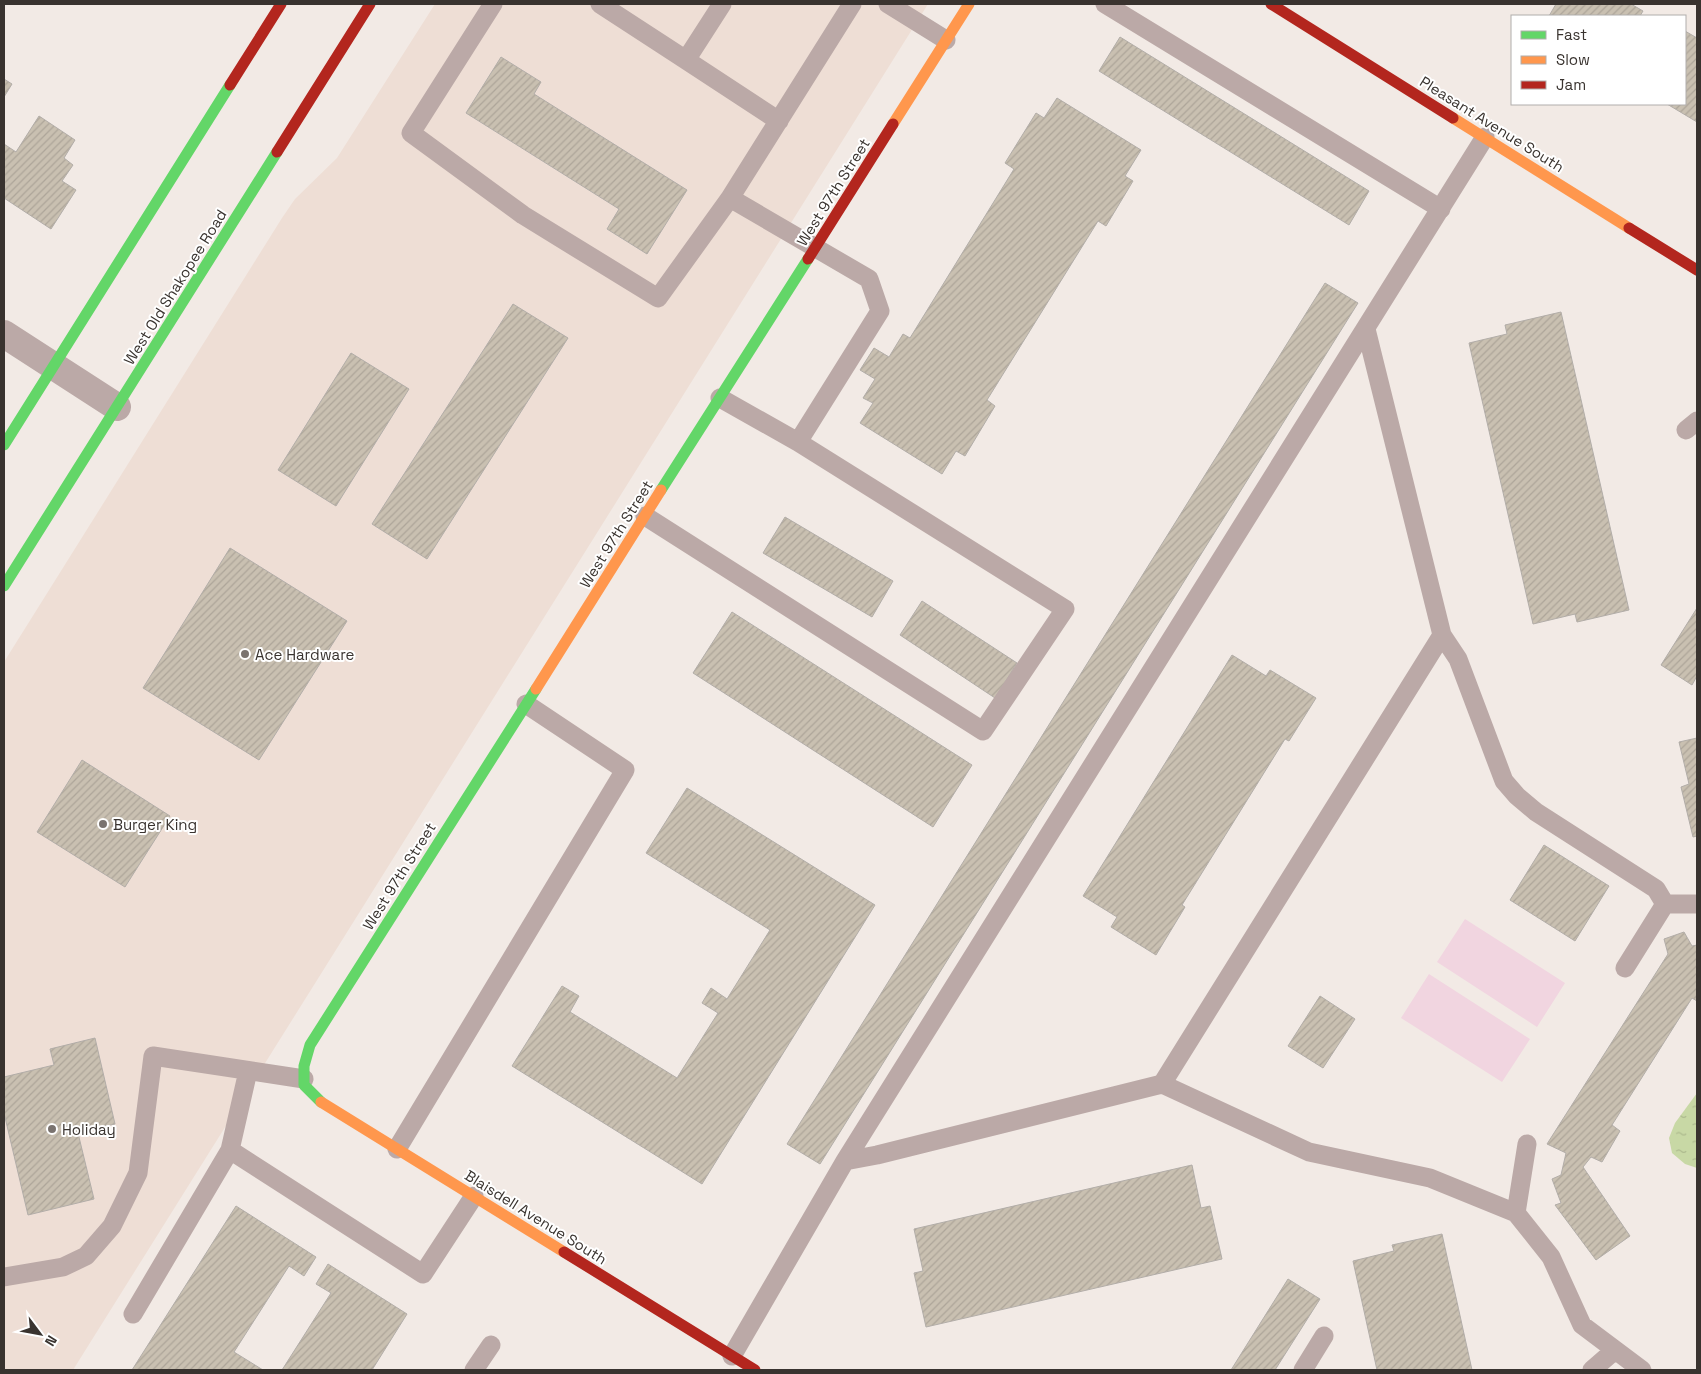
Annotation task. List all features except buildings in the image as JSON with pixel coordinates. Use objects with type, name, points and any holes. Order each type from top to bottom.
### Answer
[{"type":"street","points":[[4,445],[281,4]]},
{"type":"street","name":"West Old Shakopee Road","points":[[4,586],[370,4]]},
{"type":"street","name":"West 97th Street","points":[[304,1082],[304,1066],[310,1045],[969,4]]},
{"type":"street","name":"Pleasant Avenue South","points":[[1272,4],[1697,270]]},
{"type":"street","points":[[4,334],[117,407]]},
{"type":"street","name":"Blaisdell Avenue South","points":[[304,1082],[322,1103],[755,1370]]},
{"type":"lane","points":[[493,4],[411,134],[523,215],[658,298],[730,198],[852,4]]},
{"type":"lane","points":[[600,4],[779,121]]},
{"type":"lane","points":[[686,60],[722,4]]},
{"type":"lane","points":[[888,4],[946,40]]},
{"type":"lane","points":[[1105,4],[1440,210]]},
{"type":"lane","points":[[732,1356],[845,1160],[1485,137]]},
{"type":"lane","points":[[730,198],[869,279],[880,311],[798,442]]},
{"type":"lane","points":[[1366,330],[1442,635],[1458,659],[1504,781],[1517,796],[1536,812],[1656,889],[1665,904]]},
{"type":"lane","points":[[645,516],[983,731],[1065,609],[798,442],[720,398]]},
{"type":"lane","points":[[1162,1084],[1442,635]]},
{"type":"lane","points":[[397,1149],[625,770],[526,704]]},
{"type":"lane","points":[[1665,904],[1697,904]]},
{"type":"lane","points":[[1625,968],[1665,904]]},
{"type":"lane","points":[[4,1277],[63,1267],[86,1256],[112,1226],[138,1173],[153,1056],[304,1082]]},
{"type":"lane","points":[[133,1314],[230,1150],[248,1071]]},
{"type":"lane","points":[[845,1160],[877,1155],[1162,1084],[1309,1152],[1430,1178],[1516,1212],[1552,1257],[1582,1325],[1642,1370]]},
{"type":"lane","points":[[1516,1212],[1526,1144]]},
{"type":"lane","points":[[230,1150],[423,1274],[474,1196]]},
{"type":"lane","points":[[1303,1370],[1324,1336]]},
{"type":"lane","points":[[474,1370],[491,1345]]},
{"type":"lane","points":[[1592,1370],[1615,1350]]},
{"type":"shaded area","points":[[435,4],[928,4],[73,1370],[4,1370],[4,662],[282,218],[295,199],[337,158]]},
{"type":"shaded area","points":[[1465,919],[1565,983],[1537,1027],[1437,962]]},
{"type":"shaded area","points":[[1429,974],[1530,1039],[1502,1082],[1401,1018]]},
{"type":"water","points":[[1697,1093],[1697,1168],[1685,1164],[1672,1153],[1669,1138],[1675,1123]]},
{"type":"traffic: fast","points":[[4,445],[230,85]]},
{"type":"traffic: fast","points":[[4,586],[277,152]]},
{"type":"traffic: fast","points":[[661,490],[808,259]]},
{"type":"traffic: fast","points":[[321,1102],[304,1085],[304,1066],[310,1045],[536,689]]},
{"type":"traffic: slow","points":[[893,124],[969,4]]},
{"type":"traffic: slow","points":[[1453,118],[1629,228]]},
{"type":"traffic: slow","points":[[536,689],[661,490]]},
{"type":"traffic: slow","points":[[321,1102],[564,1252]]},
{"type":"traffic: jam","points":[[230,85],[281,4]]},
{"type":"traffic: jam","points":[[277,152],[370,4]]},
{"type":"traffic: jam","points":[[1271,4],[1453,118]]},
{"type":"traffic: jam","points":[[808,259],[893,124]]},
{"type":"traffic: jam","points":[[1629,228],[1697,270]]},
{"type":"traffic: jam","points":[[564,1252],[755,1370]]},
{"type":"place","name":"Ace Hardware","points":[[245,654]]},
{"type":"place","name":"Burger King","points":[[103,824]]},
{"type":"place","name":"Holiday","points":[[52,1129]]}]
